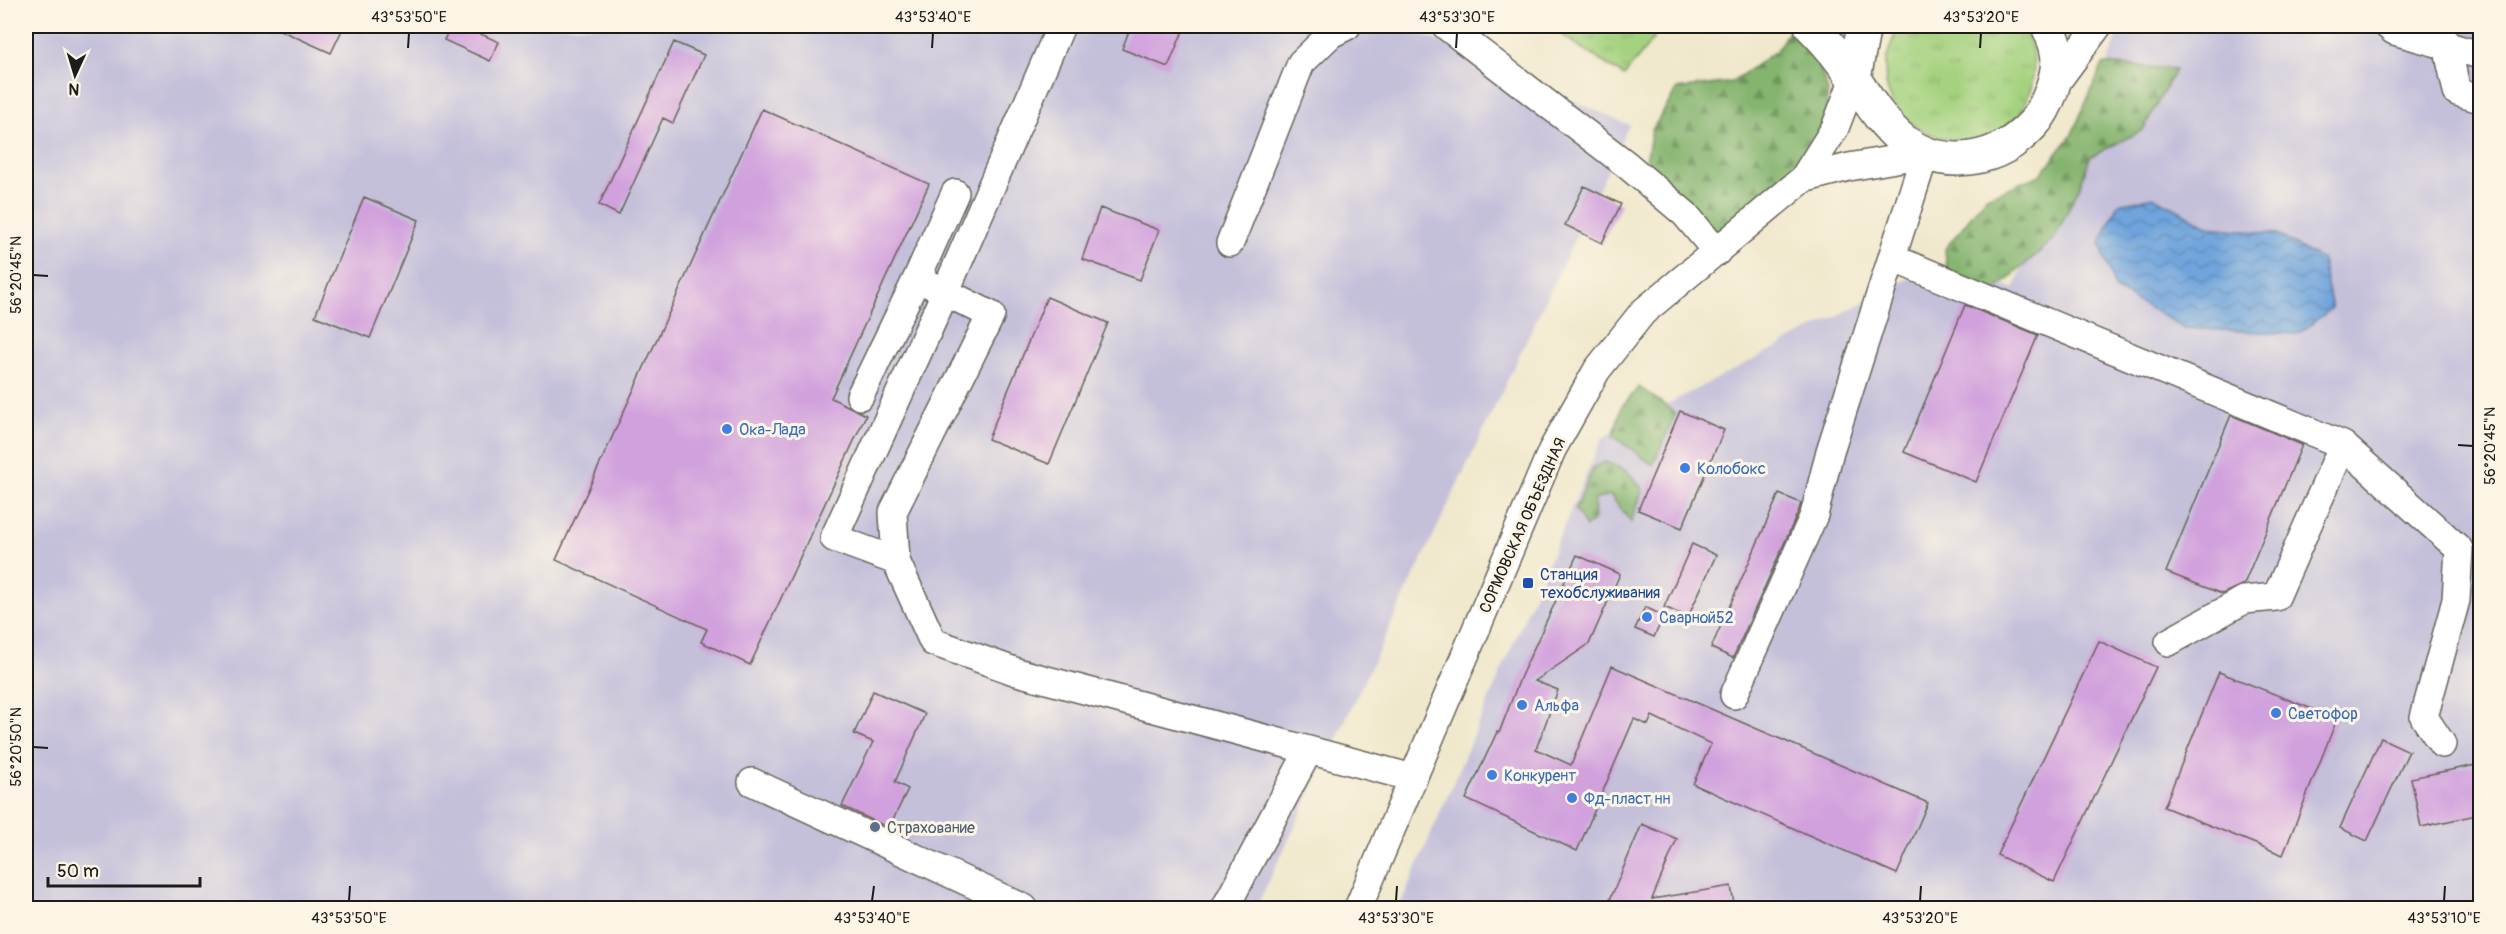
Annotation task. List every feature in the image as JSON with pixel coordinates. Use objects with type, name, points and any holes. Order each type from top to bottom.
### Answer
[{"type":"main road","points":[[1811,26],[1854,78],[1877,114],[1900,139],[1925,154],[1956,159],[1990,155],[2018,140],[2039,117],[2053,88],[2058,53],[2048,26]]},
{"type":"main road","points":[[1854,78],[1864,26]]},
{"type":"street","points":[[896,561],[834,538],[945,294],[1061,26]]},
{"type":"street","points":[[1230,243],[1301,63],[1331,34],[1347,26]]},
{"type":"street","points":[[1446,26],[1628,165],[1685,214],[1717,252]]},
{"type":"street","points":[[2053,88],[2098,26]]},
{"type":"street","points":[[2388,26],[2394,31],[2442,35],[2481,55]]},
{"type":"street","points":[[2442,35],[2457,92],[2481,99]]},
{"type":"street","points":[[1803,179],[1835,128],[1854,78]]},
{"type":"street","points":[[1734,695],[1814,514],[1830,451],[1925,154],[1849,166],[1803,179]]},
{"type":"street","name":"СОРМОВСКАЯ ОБЪЕЗДНАЯ","points":[[1358,909],[1552,450],[1597,370],[1643,312],[1803,179]]},
{"type":"street","points":[[860,396],[955,193]]},
{"type":"street","points":[[1892,258],[2343,445],[2459,549],[2456,600],[2424,717],[2442,744]]},
{"type":"street","points":[[917,278],[991,315],[893,512],[896,561],[933,642],[1017,672],[1413,778]]},
{"type":"street","points":[[2169,642],[2244,600],[2276,597],[2343,445]]},
{"type":"street","points":[[1225,909],[1309,750]]},
{"type":"street","points":[[752,782],[1024,909]]},
{"type":"shaded area","points":[[26,26],[1403,26],[1629,125],[1256,908],[26,908]]},
{"type":"shaded area","points":[[2122,26],[2480,26],[2480,908],[1399,908],[1602,438],[1935,265],[2014,289]]},
{"type":"green space","points":[[1548,26],[1663,26],[1624,76]]},
{"type":"green space","points":[[1900,26],[2020,26],[2030,44],[2034,63],[2033,77],[2021,111],[1997,132],[1968,140],[1936,136],[1909,122],[1891,98],[1886,66]]},
{"type":"green space","points":[[1788,32],[1816,56],[1828,91],[1823,133],[1796,175],[1725,238],[1699,223],[1646,161],[1652,130],[1677,89],[1732,82],[1777,50]]},
{"type":"green space","points":[[2103,64],[2176,69],[2143,130],[2090,157],[2080,186],[2054,239],[1980,304],[1948,284],[1945,249],[1986,197],[2040,175],[2071,136]]},
{"type":"green space","points":[[1639,387],[1676,413],[1653,465],[1613,436],[1622,406]]},
{"type":"green space","points":[[1605,462],[1627,471],[1643,489],[1631,522],[1610,495],[1594,500],[1595,519],[1586,527],[1575,509],[1594,467]]},
{"type":"water","points":[[2154,197],[2209,227],[2276,234],[2322,260],[2332,308],[2298,334],[2185,328],[2115,289],[2100,243],[2118,204]]},
{"type":"building","points":[[271,26],[344,26],[331,53]]},
{"type":"building","points":[[451,26],[463,26],[499,42],[490,61],[444,40]]},
{"type":"building","points":[[1131,26],[1185,26],[1168,67],[1122,49]]},
{"type":"building","points":[[674,42],[704,55],[673,123],[663,118],[619,215],[599,205]]},
{"type":"building","points":[[762,109],[929,184],[831,398],[866,415],[750,665],[701,642],[707,629],[556,560]]},
{"type":"building","points":[[1584,186],[1621,204],[1602,243],[1565,225]]},
{"type":"building","points":[[364,197],[419,220],[370,338],[315,316]]},
{"type":"building","points":[[1100,208],[1159,230],[1140,280],[1082,259]]},
{"type":"building","points":[[1047,297],[1108,323],[1049,464],[988,439]]},
{"type":"building","points":[[1965,305],[2038,335],[1976,482],[1904,452]]},
{"type":"building","points":[[1680,411],[1724,430],[1682,528],[1638,510]]},
{"type":"building","points":[[2231,415],[2302,445],[2244,584],[2222,594],[2166,572]]},
{"type":"building","points":[[1779,494],[1801,503],[1733,658],[1711,648]]},
{"type":"building","points":[[1692,544],[1716,555],[1688,617],[1664,607]]},
{"type":"building","points":[[1577,555],[1620,574],[1589,644],[1535,681],[1558,690],[1536,749],[1571,765],[1612,666],[1928,803],[1897,874],[1693,784],[1711,744],[1652,716],[1648,725],[1634,719],[1577,851],[1466,799],[1497,732],[1499,733],[1521,676]]},
{"type":"building","points":[[1645,607],[1664,616],[1654,637],[1635,629]]},
{"type":"building","points":[[2099,641],[2156,667],[2054,882],[1997,855]]},
{"type":"building","points":[[2219,672],[2337,719],[2283,855],[2164,807]]},
{"type":"building","points":[[873,691],[925,714],[895,782],[908,789],[889,828],[842,806],[873,742],[854,734]]},
{"type":"building","points":[[2381,738],[2409,751],[2367,841],[2340,828]]},
{"type":"building","points":[[2481,764],[2481,814],[2421,827],[2411,778]]},
{"type":"building","points":[[1642,824],[1677,839],[1652,899],[1731,886],[1735,909],[1651,909],[1650,903],[1648,909],[1606,909]]},
{"type":"place","name":"Ока-Лада","points":[[727,429]]},
{"type":"place","name":"Колобокс","points":[[1685,468]]},
{"type":"place","name":"Станция техобслуживания","points":[[1528,583]]},
{"type":"place","name":"Сварной52","points":[[1647,617]]},
{"type":"place","name":"Альфа","points":[[1522,705]]},
{"type":"place","name":"Светофор","points":[[2276,713]]},
{"type":"place","name":"Конкурент","points":[[1492,775]]},
{"type":"place","name":"Фд-пласт нн","points":[[1572,798]]},
{"type":"place","name":"Страхование","points":[[875,827]]}]
